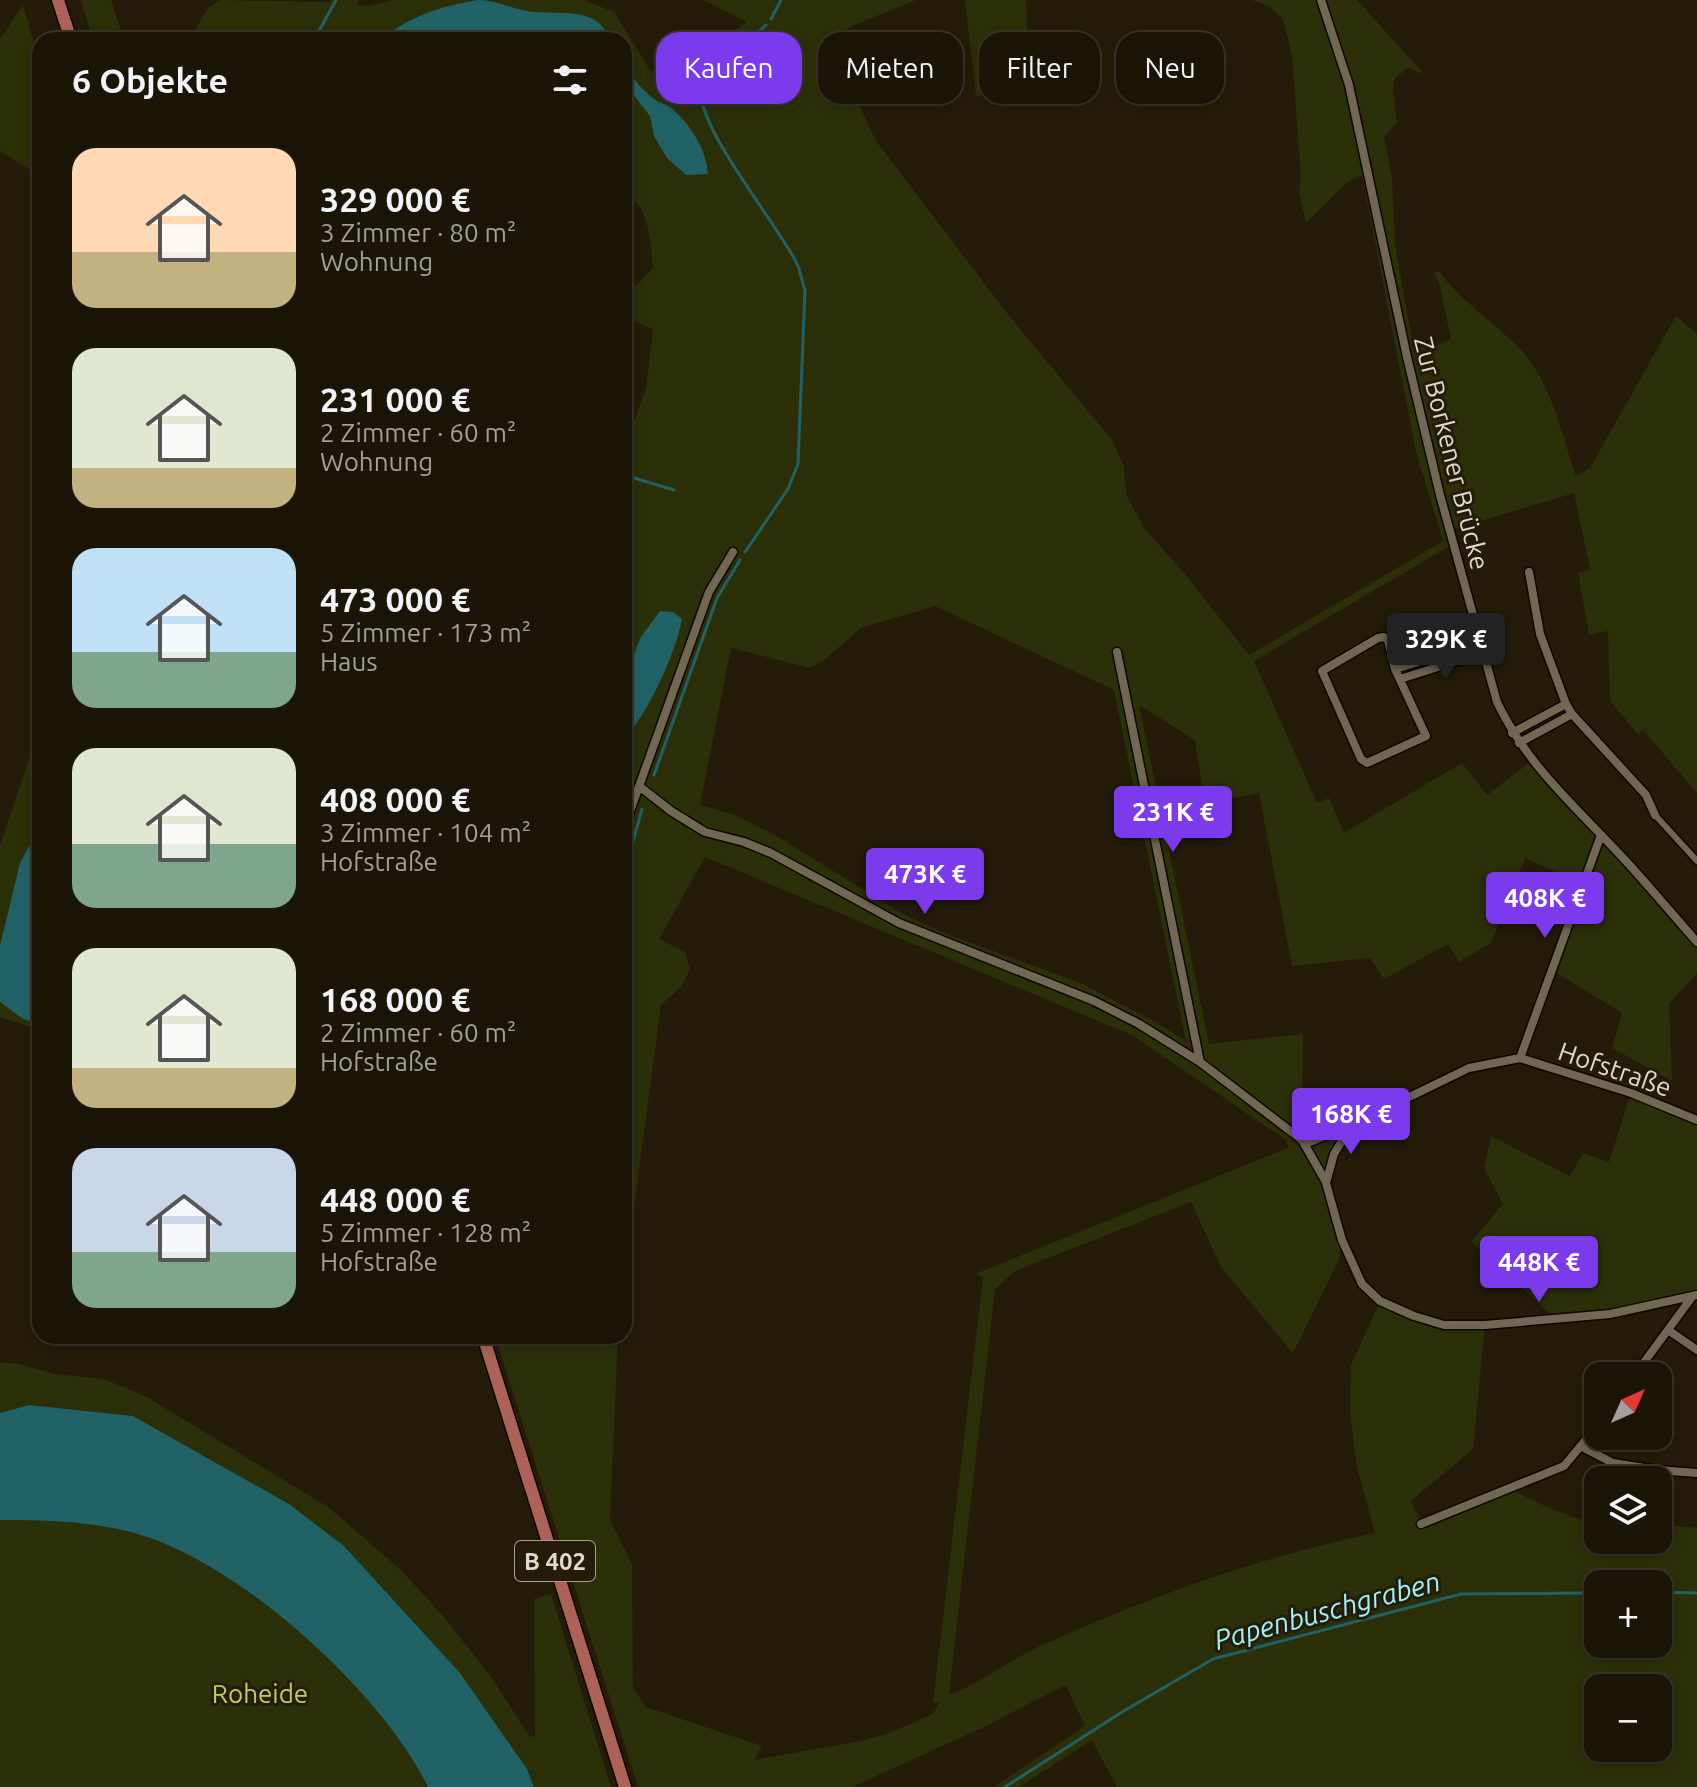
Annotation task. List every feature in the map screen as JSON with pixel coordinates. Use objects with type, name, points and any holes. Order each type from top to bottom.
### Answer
[{"type":"main road","points":[[58,0],[68,32]]},
{"type":"main road","name":"B 402","points":[[486,1344],[625,1787]]},
{"type":"street","name":"Zur Borkener Brücke","points":[[1321,0],[1349,85],[1407,357],[1479,643],[1497,702],[1512,733],[1548,779],[1697,942]]},
{"type":"street","points":[[632,806],[709,592],[733,552]]},
{"type":"street","points":[[1529,572],[1540,634],[1566,704],[1646,795],[1655,815],[1697,861]]},
{"type":"street","points":[[1384,637],[1388,640],[1395,669],[1426,736],[1367,763],[1361,759],[1322,671],[1384,637]]},
{"type":"street","points":[[1395,669],[1479,643]]},
{"type":"street","points":[[1117,652],[1200,1062]]},
{"type":"street","points":[[1400,679],[1482,653]]},
{"type":"street","points":[[1512,733],[1566,704]]},
{"type":"street","points":[[1519,743],[1572,714]]},
{"type":"street","points":[[639,786],[705,832],[771,853],[899,923],[1094,1001],[1139,1024],[1200,1062],[1302,1140],[1310,1142],[1362,1120]]},
{"type":"street","name":"Hofstraße","points":[[1520,1058],[1601,835]]},
{"type":"street","name":"Hofstraße","points":[[1326,1183],[1334,1154],[1346,1134],[1362,1120],[1469,1068],[1520,1058],[1631,1093],[1697,1120]]},
{"type":"street","points":[[1302,1140],[1326,1183],[1342,1240],[1362,1284],[1380,1301],[1414,1316],[1444,1325],[1485,1325],[1610,1314],[1695,1296]]},
{"type":"street","points":[[1644,1362],[1695,1296]]},
{"type":"street","points":[[1668,1330],[1697,1350]]},
{"type":"street","points":[[1421,1524],[1564,1466],[1584,1444]]},
{"type":"street","points":[[1582,1447],[1613,1463],[1697,1473]]},
{"type":"green space","points":[[81,0],[111,0],[121,32],[91,32]]},
{"type":"green space","points":[[220,0],[359,0],[357,5],[368,6],[394,0],[584,0],[614,12],[626,32],[194,32],[208,8]]},
{"type":"green space","points":[[704,0],[916,0],[843,32],[818,32],[818,104],[859,104],[876,141],[1010,317],[1112,440],[1124,466],[1126,494],[1144,528],[1249,655],[1443,541],[1416,452],[1362,175],[1347,182],[1306,223],[1299,192],[1301,179],[1292,56],[1283,19],[1269,6],[1252,0],[1357,0],[1424,74],[1408,68],[1395,78],[1393,90],[1397,122],[1384,137],[1392,177],[1395,243],[1413,347],[1438,345],[1451,339],[1434,273],[1439,271],[1533,365],[1555,411],[1576,476],[1590,468],[1676,316],[1697,334],[1697,793],[1643,730],[1638,734],[1610,701],[1608,631],[1589,635],[1578,573],[1590,569],[1574,493],[1450,530],[1453,544],[1254,661],[1317,803],[1329,798],[1344,833],[1462,763],[1487,795],[1533,760],[1697,942],[1697,973],[1669,1004],[1672,1081],[1612,1048],[1622,1013],[1552,970],[1581,884],[1525,858],[1491,943],[1459,962],[1448,944],[1384,979],[1370,958],[1292,966],[1259,793],[1205,803],[1195,740],[1139,705],[1209,1044],[1303,1034],[1302,1140],[1310,1142],[1362,1120],[1345,1134],[1326,1183],[1342,1240],[1339,1259],[1293,1353],[1221,1267],[1191,1202],[1015,1271],[995,1289],[949,1695],[1045,1644],[1166,1594],[1248,1566],[1375,1533],[1357,1468],[1350,1412],[1351,1365],[1380,1301],[1444,1325],[1485,1325],[1473,1449],[1411,1501],[1421,1523],[1508,1488],[1584,1521],[1584,1554],[1672,1554],[1672,1525],[1697,1528],[1697,1787],[1117,1787],[1092,1740],[1019,1787],[994,1787],[1085,1726],[1066,1685],[984,1727],[852,1787],[638,1787],[498,1344],[618,1344],[610,1520],[632,1564],[633,1688],[646,1707],[762,1746],[754,1760],[861,1741],[933,1714],[940,1702],[933,1703],[983,1277],[975,1274],[1288,1148],[1286,1140],[1132,1035],[705,857],[659,939],[685,952],[690,969],[682,986],[661,1005],[632,1223],[632,449],[634,422],[646,389],[653,329],[632,321],[632,290],[653,268],[649,236],[639,206],[632,197],[632,41],[650,70],[656,73],[656,104],[802,104],[802,32],[733,32],[747,22]],"holes":[[[935,606],[1114,690],[1186,1041],[1083,984],[944,933],[901,913],[778,837],[735,815],[700,805],[731,648],[810,668],[861,628]]]},
{"type":"green space","points":[[965,0],[1026,0],[1027,32],[979,32],[979,96],[976,96]]},
{"type":"green space","points":[[23,5],[32,37],[32,171],[0,151],[0,39]]},
{"type":"green space","points":[[32,750],[32,1027],[0,1017],[0,846]]},
{"type":"green space","points":[[1631,1093],[1697,1120],[1697,1295],[1649,1307],[1556,1319],[1471,1242],[1503,1204],[1484,1168],[1491,1136],[1570,1176],[1583,1153],[1609,1162]]},
{"type":"green space","points":[[0,1363],[14,1363],[55,1374],[104,1379],[147,1397],[328,1507],[401,1570],[442,1615],[489,1674],[530,1737],[535,1736],[534,1599],[551,1594],[611,1787],[534,1787],[527,1769],[460,1673],[344,1546],[289,1504],[133,1416],[29,1405],[0,1413]]},
{"type":"green space","name":"Roheide","points":[[0,1520],[61,1522],[122,1530],[164,1543],[208,1566],[253,1595],[298,1630],[339,1669],[406,1749],[428,1787],[0,1787]]},
{"type":"water","points":[[478,0],[527,11],[575,14],[596,21],[606,32],[392,32],[426,13]]},
{"type":"water","points":[[632,76],[656,100],[656,104],[669,107],[685,121],[701,147],[708,174],[686,175],[667,158],[654,136],[650,116],[632,93]]},
{"type":"water","points":[[660,611],[673,612],[682,619],[667,665],[632,729],[632,658],[641,637]]},
{"type":"water","points":[[32,841],[32,1022],[23,1019],[0,1002],[0,946],[20,863]]},
{"type":"water","points":[[29,1405],[133,1416],[289,1504],[344,1546],[460,1673],[527,1769],[534,1787],[428,1787],[406,1749],[375,1709],[298,1630],[253,1595],[164,1543],[122,1530],[91,1525],[0,1520],[0,1413]]},
{"type":"waterway","points":[[318,32],[336,0]]},
{"type":"waterway","points":[[771,19],[781,0]]},
{"type":"waterway","points":[[745,552],[788,489],[798,464],[805,290],[798,266],[788,248],[709,123],[702,100],[701,82],[711,67],[766,25]]},
{"type":"waterway","points":[[632,477],[674,490]]},
{"type":"waterway","points":[[654,775],[717,598],[740,560]]},
{"type":"waterway","points":[[632,845],[642,809]]},
{"type":"waterway","name":"Papenbuschgraben","points":[[1672,1592],[1697,1593]]},
{"type":"waterway","name":"Papenbuschgraben","points":[[1005,1787],[1122,1712],[1213,1659],[1461,1594],[1584,1593]]}]
